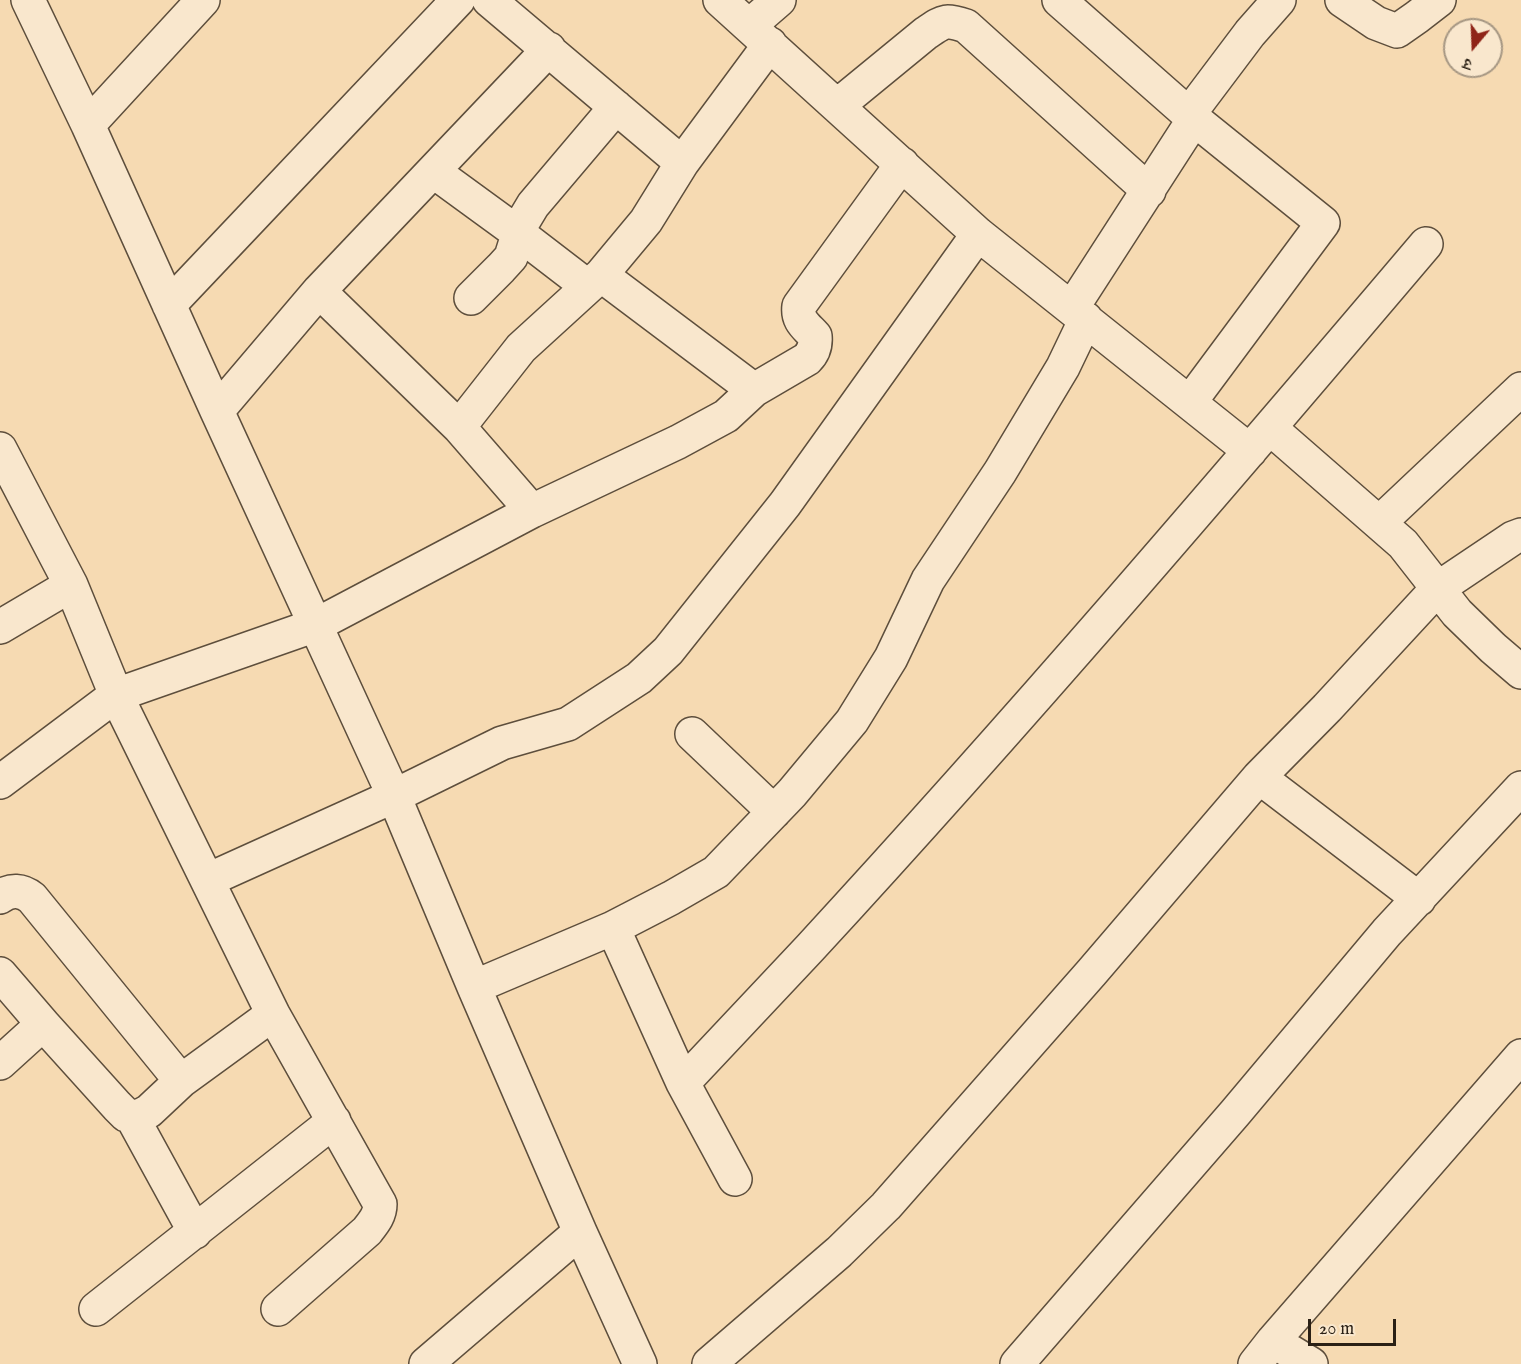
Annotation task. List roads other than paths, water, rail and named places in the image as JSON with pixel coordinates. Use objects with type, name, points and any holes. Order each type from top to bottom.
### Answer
[{"type":"street","points":[[28,0],[88,125],[394,796],[580,1232],[640,1364]]},
{"type":"street","points":[[88,125],[203,0]]},
{"type":"street","points":[[169,305],[458,0]]},
{"type":"street","points":[[489,0],[682,163]]},
{"type":"street","points":[[720,0],[978,234],[1190,402],[1260,440],[1379,523],[1403,544],[1456,613],[1521,672]]},
{"type":"street","points":[[459,427],[520,348],[594,281],[646,221],[779,0]]},
{"type":"street","points":[[1059,0],[1192,117],[1323,223],[1190,402]]},
{"type":"street","points":[[474,987],[613,928],[716,872],[792,793],[852,721],[891,658],[928,580],[1006,463],[1063,367],[1079,314],[1192,117],[1250,33],[1279,0]]},
{"type":"street","points":[[1342,0],[1376,23],[1397,31],[1439,0]]},
{"type":"street","points":[[837,106],[926,33],[949,21],[966,26],[1149,191]]},
{"type":"street","points":[[217,411],[319,291],[549,49]]},
{"type":"street","points":[[471,298],[511,256],[521,225],[533,205],[616,107]]},
{"type":"street","points":[[0,782],[116,695],[316,625],[532,511],[678,442],[726,416],[754,390],[811,355],[814,336],[799,319],[799,306],[902,164]]},
{"type":"street","points":[[433,171],[518,233],[594,281],[754,390]]},
{"type":"street","points":[[208,880],[394,796],[502,742],[568,724],[639,678],[668,651],[785,504],[978,234]]},
{"type":"street","points":[[683,1083],[965,776],[1260,440],[1426,244]]},
{"type":"street","points":[[319,291],[459,427],[532,511]]},
{"type":"street","points":[[1379,523],[1521,389]]},
{"type":"street","points":[[2,460],[71,585],[116,695],[273,1014],[380,1204],[380,1211],[367,1231],[278,1309]]},
{"type":"street","points":[[709,1364],[839,1252],[886,1206],[1092,972],[1259,777],[1327,708],[1437,589],[1513,538],[1521,535]]},
{"type":"street","points":[[0,627],[71,585]]},
{"type":"street","points":[[692,734],[774,812]]},
{"type":"street","points":[[1259,777],[1419,899]]},
{"type":"street","points":[[1017,1364],[1235,1113],[1387,932],[1521,788]]},
{"type":"street","points":[[0,897],[13,891],[20,891],[32,898],[181,1081]]},
{"type":"street","points":[[613,928],[683,1083],[735,1179]]},
{"type":"street","points":[[0,974],[117,1106],[126,1115],[132,1117],[138,1117],[149,1111],[181,1081],[273,1014]]},
{"type":"street","points":[[0,1063],[44,1024]]},
{"type":"street","points":[[1311,1364],[1264,1352],[1521,1056]]},
{"type":"street","points":[[132,1117],[195,1232]]},
{"type":"street","points":[[96,1309],[334,1121]]},
{"type":"street","points":[[426,1364],[580,1232]]}]
